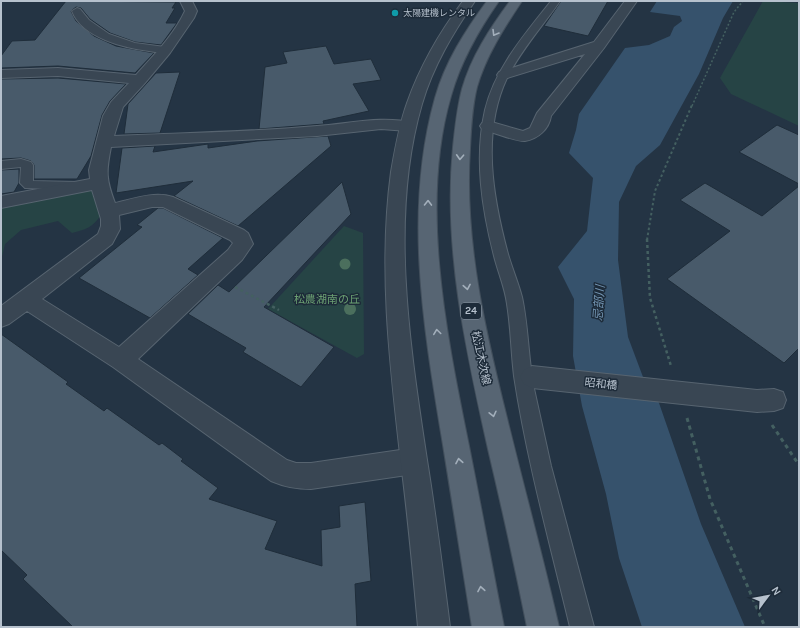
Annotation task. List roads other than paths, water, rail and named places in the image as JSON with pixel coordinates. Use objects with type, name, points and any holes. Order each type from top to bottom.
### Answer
[{"type":"main road","points":[[488,627],[442,363],[432,293],[427,232],[431,152],[444,92],[460,52],[471,32],[493,1]]},
{"type":"main road","name":"松江木次線","points":[[516,1],[493,35],[481,59],[470,87],[460,154],[459,196],[464,268],[475,334],[543,627]]},
{"type":"street","points":[[1,202],[90,184],[98,170],[104,142],[116,104],[140,80],[165,50],[188,18],[190,11],[186,1]]},
{"type":"street","points":[[434,627],[399,330],[396,271],[396,210],[401,165],[408,126],[417,96],[431,62],[444,38],[469,1]]},
{"type":"street","points":[[488,126],[524,136],[536,131],[542,122],[543,116],[599,45],[631,1]]},
{"type":"street","points":[[504,75],[599,45]]},
{"type":"street","points":[[1,74],[58,72],[140,80]]},
{"type":"street","points":[[104,142],[317,131],[381,124],[408,126]]},
{"type":"street","points":[[1,318],[105,239],[110,232],[112,226],[108,211],[90,184]]},
{"type":"street","points":[[108,211],[152,201],[172,202],[237,235],[242,238],[243,244],[240,250],[121,360]]},
{"type":"street","points":[[26,300],[121,360],[281,472],[296,476],[311,476],[414,461]]},
{"type":"street","name":"昭和橋","points":[[527,376],[765,400]]},
{"type":"lane","points":[[556,1],[522,45],[504,75],[491,109],[488,126],[488,194],[500,252],[515,303],[541,466],[582,627]]},
{"type":"lane","points":[[77,11],[79,17],[96,32],[107,38],[124,44],[165,50]]},
{"type":"lane","points":[[1,166],[21,164],[27,165],[27,183],[30,185],[90,184]]},
{"type":"water","name":"忌部川","points":[[657,1],[733,1],[723,18],[699,74],[660,145],[636,166],[619,202],[618,260],[628,337],[643,377],[659,403],[701,524],[745,627],[642,627],[619,558],[606,494],[582,406],[573,356],[574,299],[558,267],[587,231],[593,178],[569,153],[579,114],[625,48],[649,45],[670,36],[674,27],[682,21],[680,16],[650,12]]},
{"type":"place","name":"太陽建機レンタル","points":[[395,13]]},
{"type":"park label","name":"松農湖南の丘","points":[[327,299]]}]
